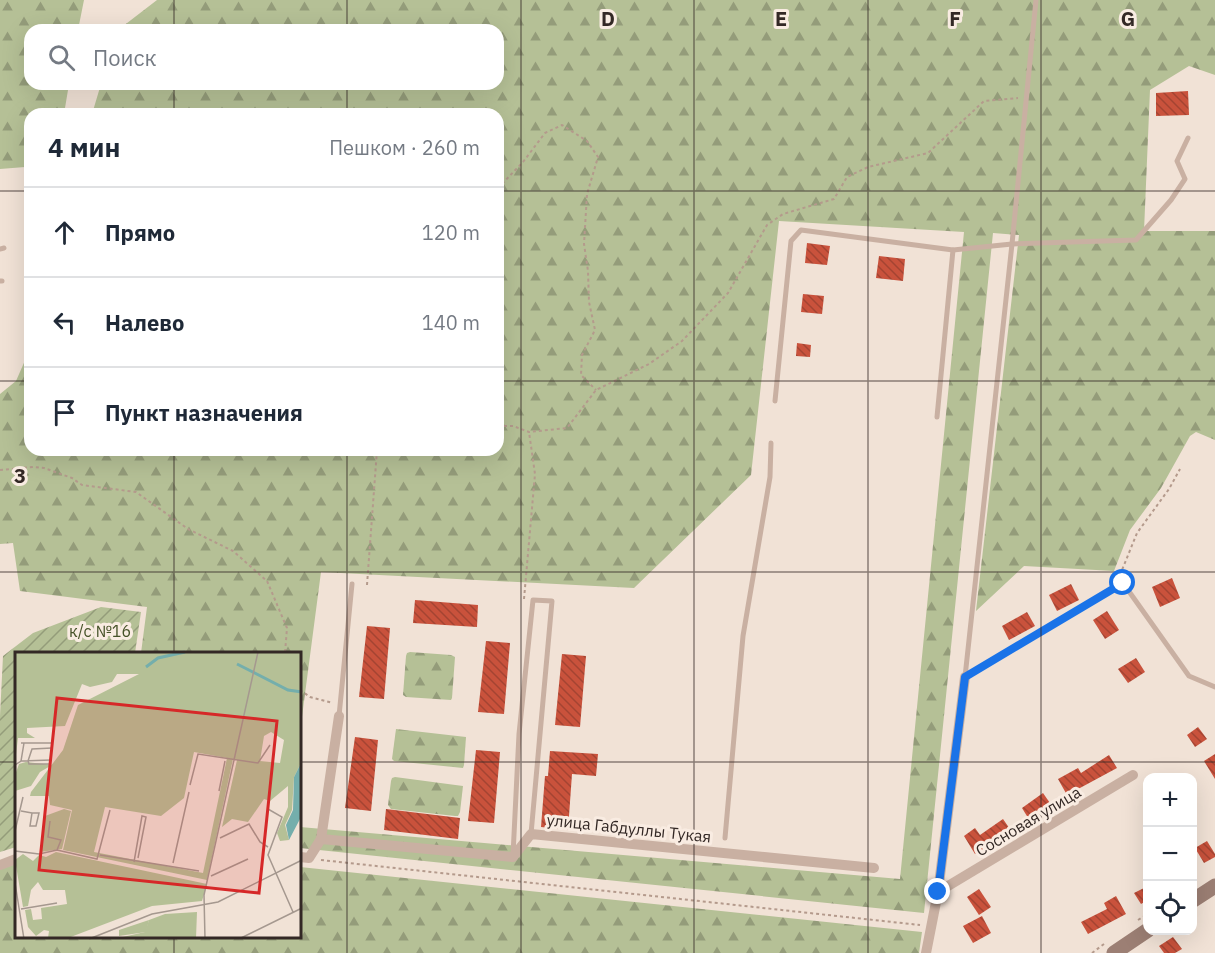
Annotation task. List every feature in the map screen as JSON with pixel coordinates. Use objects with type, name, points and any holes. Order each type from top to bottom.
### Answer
[{"type":"street","points":[[926,953],[938,892],[965,677]]},
{"type":"street","points":[[304,858],[321,839],[339,716]]},
{"type":"street","name":"Сосновая улица","points":[[938,892],[1133,775]]},
{"type":"street","name":"улица Габдуллы Тукая","points":[[513,857],[531,834],[874,868]]},
{"type":"street","points":[[321,839],[513,857]]},
{"type":"street","points":[[0,865],[15,859]]},
{"type":"street","points":[[1197,897],[1215,886]]},
{"type":"street","points":[[1114,953],[1143,933]]},
{"type":"lane","points":[[965,677],[1036,0]]},
{"type":"lane","points":[[775,401],[792,241],[801,230],[953,250],[1012,244],[1136,240],[1171,200],[1185,179],[1177,161],[1188,138]]},
{"type":"lane","points":[[937,417],[953,250]]},
{"type":"lane","points":[[725,838],[743,636],[770,477],[771,443]]},
{"type":"lane","points":[[965,677],[1123,583],[1189,676],[1215,687]]},
{"type":"lane","points":[[339,716],[352,584]]},
{"type":"lane","points":[[513,857],[519,734],[533,600],[552,601],[531,834]]},
{"type":"path","points":[[504,182],[523,162],[545,133],[561,125],[587,141],[598,157],[587,194],[584,244],[589,302],[595,330],[582,355],[582,375],[596,390],[567,428],[530,432],[513,426],[504,426]]},
{"type":"path","points":[[524,599],[536,474],[530,432]]},
{"type":"path","points":[[367,585],[377,456]]},
{"type":"path","points":[[0,470],[44,468],[72,478],[82,485],[136,492],[188,529],[233,551],[267,581],[287,628],[285,652]]},
{"type":"path","points":[[1123,583],[1119,578],[1137,533],[1169,489],[1180,469]]},
{"type":"path","points":[[302,691],[310,697],[340,704]]},
{"type":"path","points":[[304,858],[931,926]]},
{"type":"green space","points":[[0,0],[84,0],[79,24],[24,24],[24,90],[68,90],[65,108],[24,108],[24,167],[0,169]]},
{"type":"green space","points":[[157,0],[1215,0],[1215,75],[1189,66],[1150,90],[1144,231],[1215,231],[1215,440],[1196,432],[1190,436],[1161,488],[1130,530],[1114,571],[1024,566],[976,611],[1019,235],[993,233],[924,913],[302,848],[302,827],[900,879],[964,232],[779,221],[751,475],[634,588],[321,572],[302,717],[302,652],[141,652],[147,607],[20,591],[13,543],[0,544],[0,394],[16,381],[24,363],[24,456],[504,456],[504,108],[94,108],[99,90],[504,90],[504,24],[126,24]]},
{"type":"green space","name":"к/с №16","points":[[101,607],[141,612],[135,652],[15,652],[15,847],[0,852],[0,716],[3,656],[33,633]]},
{"type":"green space","points":[[410,652],[455,657],[451,700],[403,695],[406,656]]},
{"type":"green space","points":[[396,729],[466,737],[463,768],[394,761],[392,759]]},
{"type":"green space","points":[[395,777],[463,786],[458,816],[391,809],[388,805],[391,781]]},
{"type":"green space","points":[[15,864],[15,938],[302,938],[302,867],[922,932],[919,953],[0,953],[0,869]]},
{"type":"building","points":[[1188,91],[1189,115],[1156,116],[1156,93]]},
{"type":"building","points":[[807,243],[830,246],[827,265],[805,263]]},
{"type":"building","points":[[879,256],[905,259],[903,281],[876,278]]},
{"type":"building","points":[[803,294],[824,296],[822,314],[801,312]]},
{"type":"building","points":[[797,343],[811,345],[810,357],[796,356]]},
{"type":"building","points":[[1172,578],[1180,598],[1160,607],[1152,587]]},
{"type":"building","points":[[1071,584],[1079,600],[1057,611],[1049,595]]},
{"type":"building","points":[[415,600],[478,605],[477,627],[413,623]]},
{"type":"building","points":[[1107,611],[1119,630],[1105,639],[1093,620]]},
{"type":"building","points":[[1027,612],[1035,626],[1009,640],[1002,626]]},
{"type":"building","points":[[367,626],[390,628],[384,699],[359,697]]},
{"type":"building","points":[[486,641],[510,643],[504,714],[478,712]]},
{"type":"building","points":[[562,654],[586,656],[580,727],[555,725]]},
{"type":"building","points":[[1136,658],[1145,672],[1128,683],[1118,669]]},
{"type":"building","points":[[1198,727],[1207,739],[1195,747],[1187,735]]},
{"type":"building","points":[[355,737],[378,740],[371,811],[345,808]]},
{"type":"building","points":[[476,750],[500,752],[494,823],[468,821]]},
{"type":"building","points":[[550,751],[598,754],[596,776],[572,774],[568,830],[541,827],[545,776],[548,776]]},
{"type":"building","points":[[1215,754],[1215,779],[1204,761]]},
{"type":"building","points":[[1109,755],[1117,768],[1067,795],[1058,779],[1078,768],[1081,773]]},
{"type":"building","points":[[1043,793],[1052,806],[1030,821],[1022,808]]},
{"type":"building","points":[[386,809],[460,818],[458,839],[384,830]]},
{"type":"building","points":[[1003,819],[1012,832],[975,854],[964,836],[975,828],[980,835]]},
{"type":"building","points":[[1207,841],[1215,857],[1204,863],[1197,847]]},
{"type":"building","points":[[1143,888],[1143,903],[1141,904],[1134,893]]},
{"type":"building","points":[[979,889],[991,907],[979,915],[967,897]]},
{"type":"building","points":[[1116,896],[1126,914],[1088,934],[1081,922],[1107,909],[1104,903]]},
{"type":"building","points":[[982,916],[991,933],[973,943],[963,926]]},
{"type":"building","points":[[1173,937],[1182,949],[1175,953],[1164,953],[1159,946]]},
{"type":"route","points":[[938,892],[965,677],[1123,583]]}]
